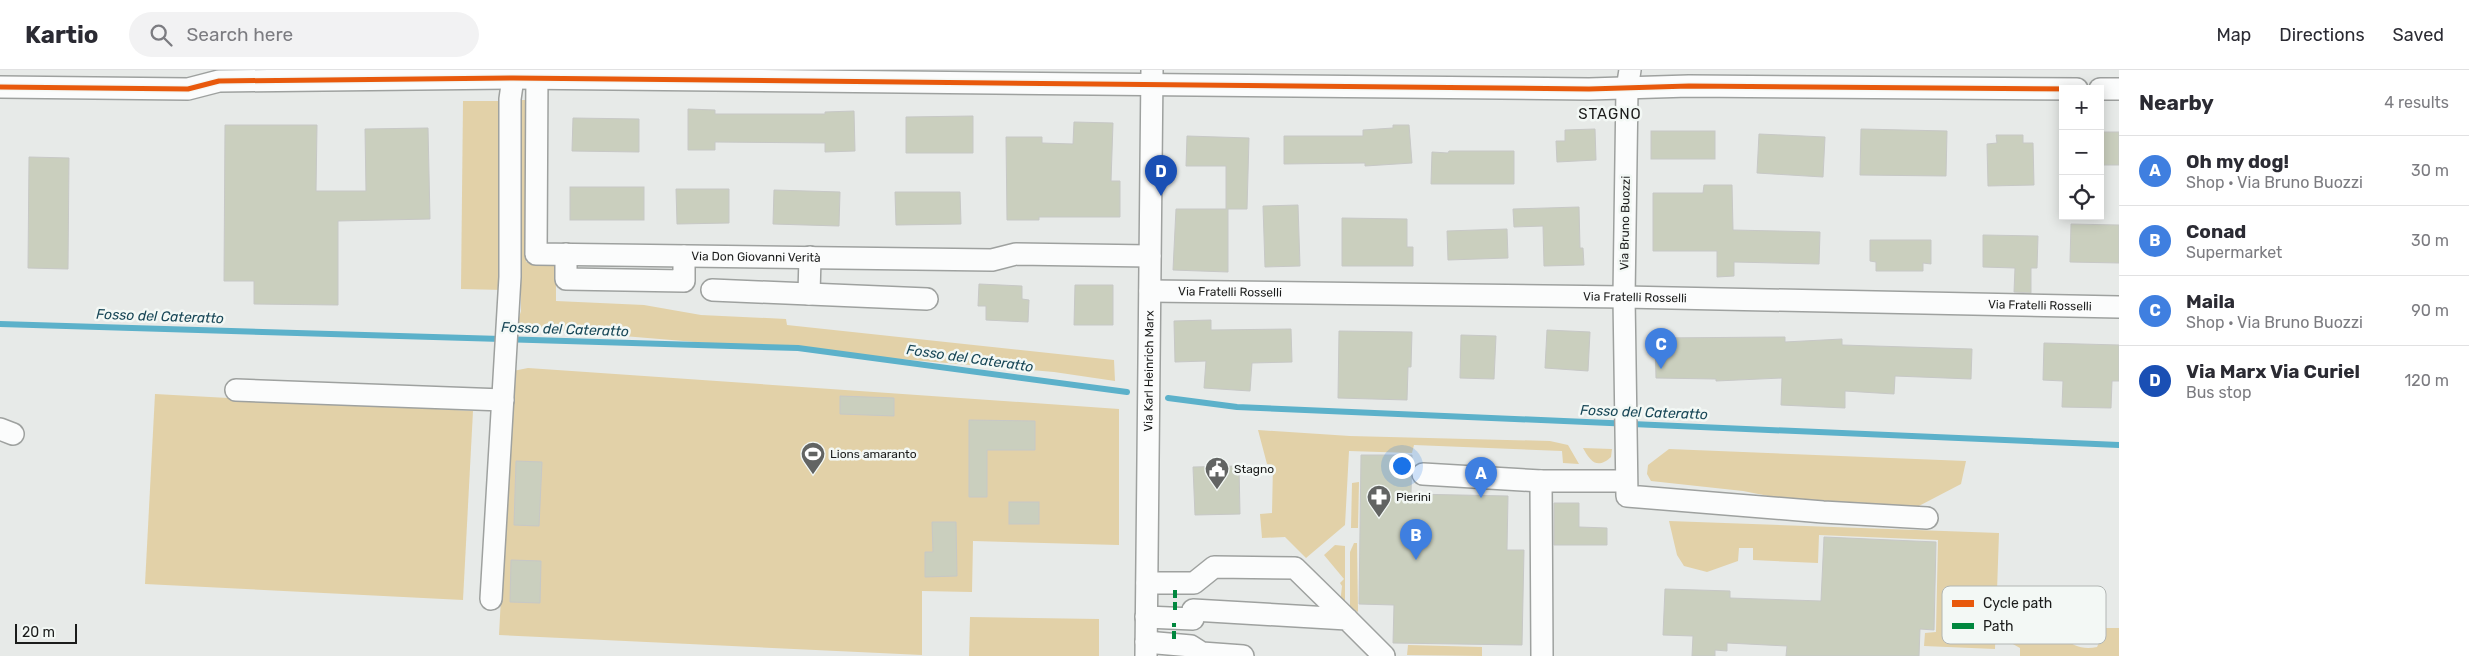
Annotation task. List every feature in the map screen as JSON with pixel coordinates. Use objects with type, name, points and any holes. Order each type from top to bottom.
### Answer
[{"type":"street","points":[[0,87],[188,89],[219,75],[477,74],[513,78],[537,74],[1629,79],[1689,86],[1959,79],[2059,87]]},
{"type":"street","name":"Via Don Giovanni Verità","points":[[537,74],[536,254],[992,260],[1016,254],[1150,256]]},
{"type":"street","points":[[491,599],[507,324],[513,78]]},
{"type":"street","name":"Via Karl Heinrich Marx","points":[[1146,649],[1152,78]]},
{"type":"street","name":"Via Bruno Buozzi","points":[[1626,488],[1624,296],[1629,79]]},
{"type":"street","points":[[2104,89],[2119,89]]},
{"type":"street","points":[[809,294],[810,257]]},
{"type":"street","points":[[712,290],[927,299]]},
{"type":"street","name":"Via Fratelli Rosselli","points":[[1150,291],[1624,296],[2119,308]]},
{"type":"street","points":[[236,390],[503,400]]},
{"type":"street","points":[[1423,474],[1626,488],[1824,512],[1927,518]]},
{"type":"street","points":[[1541,481],[1542,656]]},
{"type":"street","points":[[1147,583],[1194,583],[1214,567],[1295,568],[1384,656]]},
{"type":"street","points":[[1146,617],[1193,615],[1346,618]]},
{"type":"street","points":[[1146,649],[1191,646],[1202,653],[1243,656]]},
{"type":"shaded area","points":[[519,100],[527,100],[526,262],[556,265],[556,301],[644,305],[701,315],[786,319],[787,325],[1114,360],[1115,381],[1054,372],[516,327],[521,311]]},
{"type":"shaded area","points":[[463,101],[507,101],[504,290],[461,289]]},
{"type":"shaded area","name":"Lions amaranto","points":[[528,368],[1119,409],[1119,545],[973,541],[972,592],[922,591],[922,655],[499,635],[513,371]]},
{"type":"shaded area","points":[[155,394],[473,411],[463,600],[145,584]]},
{"type":"shaded area","points":[[1258,430],[1350,436],[1550,441],[1568,445],[1579,464],[1563,463],[1562,451],[1414,445],[1412,453],[1349,451],[1345,525],[1306,558],[1285,537],[1262,538],[1260,514],[1272,513],[1273,465],[1267,464]]},
{"type":"shaded area","points":[[1583,448],[1612,449],[1611,457],[1602,463],[1594,462],[1588,457]]},
{"type":"shaded area","points":[[1669,449],[1966,461],[1961,484],[1915,508],[1829,508],[1743,491],[1651,481],[1647,474],[1648,465]]},
{"type":"shaded area","points":[[1359,482],[1358,528],[1351,528],[1352,483]]},
{"type":"shaded area","points":[[1669,521],[1999,533],[1997,586],[1942,586],[1942,644],[1995,644],[1995,649],[1924,646],[1925,633],[1936,632],[1938,540],[1819,535],[1818,563],[1753,560],[1753,548],[1739,548],[1738,561],[1707,572],[1684,566],[1677,555]]},
{"type":"shaded area","points":[[1354,543],[1357,543],[1358,612],[1350,607],[1350,552]]},
{"type":"shaded area","points":[[1335,545],[1345,546],[1345,604],[1340,604],[1342,586],[1340,583],[1344,579],[1324,555]]},
{"type":"shaded area","points":[[970,617],[1099,619],[1099,656],[969,656]]},
{"type":"shaded area","points":[[2106,628],[2119,628],[2119,656],[2020,656],[2020,648],[2013,644],[2074,644],[2087,648],[2097,647],[2098,644],[2106,644]]},
{"type":"shaded area","points":[[1408,645],[1482,647],[1482,656],[1407,655]]},
{"type":"building","points":[[688,109],[715,110],[715,114],[825,114],[825,112],[854,111],[855,151],[825,152],[825,143],[715,142],[715,150],[688,150]]},
{"type":"building","points":[[973,116],[973,153],[906,153],[906,117]]},
{"type":"building","points":[[573,118],[639,119],[639,152],[572,151]]},
{"type":"building","points":[[1074,122],[1113,123],[1111,181],[1120,181],[1120,217],[1039,217],[1039,220],[1007,220],[1006,137],[1042,137],[1042,143],[1073,144]]},
{"type":"building","points":[[225,125],[317,125],[316,191],[366,191],[365,129],[428,128],[430,219],[338,221],[338,305],[254,304],[254,281],[224,281]]},
{"type":"building","points":[[1393,125],[1409,125],[1412,163],[1365,166],[1365,163],[1284,164],[1284,136],[1363,136],[1363,130],[1393,128]]},
{"type":"building","points":[[1595,129],[1596,160],[1557,162],[1556,141],[1565,141],[1565,130]]},
{"type":"building","points":[[1861,129],[1947,131],[1946,176],[1860,175]]},
{"type":"building","points":[[1651,131],[1715,131],[1715,159],[1651,159]]},
{"type":"building","points":[[2104,132],[2119,132],[2119,165],[2104,165]]},
{"type":"building","points":[[1759,134],[1825,137],[1823,177],[1757,173]]},
{"type":"building","points":[[1996,135],[2023,135],[2023,143],[2033,143],[2034,185],[1988,186],[1987,144],[1997,143]]},
{"type":"building","points":[[1187,136],[1249,138],[1247,209],[1228,209],[1228,272],[1173,270],[1176,209],[1226,209],[1226,166],[1186,166]]},
{"type":"building","points":[[1449,151],[1514,151],[1514,184],[1431,184],[1432,152],[1448,153]]},
{"type":"building","points":[[29,157],[69,158],[68,269],[28,268]]},
{"type":"building","points":[[1704,185],[1732,185],[1733,230],[1820,232],[1819,264],[1734,262],[1734,276],[1717,277],[1717,251],[1653,251],[1653,193],[1703,193]]},
{"type":"building","points":[[570,187],[644,187],[644,220],[570,220]]},
{"type":"building","points":[[676,189],[729,189],[729,223],[677,224]]},
{"type":"building","points":[[774,190],[840,192],[839,226],[773,224]]},
{"type":"building","points":[[895,192],[960,192],[961,224],[896,225]]},
{"type":"building","points":[[1298,205],[1300,266],[1265,267],[1263,206]]},
{"type":"building","points":[[1579,207],[1580,248],[1583,248],[1584,265],[1544,266],[1543,226],[1514,227],[1513,209]]},
{"type":"building","points":[[1342,218],[1407,219],[1407,247],[1413,247],[1413,266],[1342,266]]},
{"type":"building","points":[[2071,224],[2119,225],[2119,263],[2070,262]]},
{"type":"building","points":[[1507,229],[1508,258],[1448,260],[1447,231]]},
{"type":"building","points":[[1983,235],[2038,236],[2037,268],[2031,268],[2031,293],[2014,292],[2015,268],[1983,267]]},
{"type":"building","points":[[1870,240],[1931,240],[1931,264],[1923,263],[1923,271],[1876,271],[1876,262],[1870,261]]},
{"type":"building","points":[[979,284],[1022,286],[1022,299],[1029,300],[1028,322],[986,320],[986,306],[978,306]]},
{"type":"building","points":[[1075,285],[1113,285],[1113,325],[1074,325]]},
{"type":"building","points":[[1211,320],[1211,330],[1291,329],[1292,362],[1252,363],[1250,391],[1204,388],[1206,361],[1175,362],[1174,321]]},
{"type":"building","points":[[1547,330],[1590,332],[1588,371],[1545,368]]},
{"type":"building","points":[[1339,331],[1412,332],[1411,367],[1408,367],[1407,400],[1338,398]]},
{"type":"building","points":[[1461,335],[1496,336],[1494,379],[1460,378]]},
{"type":"building","points":[[1785,337],[1785,342],[1842,339],[1842,345],[1972,349],[1971,379],[1895,376],[1894,394],[1845,391],[1845,408],[1781,405],[1782,378],[1716,381],[1716,379],[1656,378],[1655,338]]},
{"type":"building","points":[[2044,343],[2119,345],[2119,381],[2112,381],[2111,408],[2062,407],[2063,381],[2043,380]]},
{"type":"building","points":[[840,396],[894,398],[894,416],[840,414]]},
{"type":"building","points":[[969,420],[1035,421],[1035,450],[987,450],[987,497],[969,497]]},
{"type":"building","points":[[1361,455],[1412,455],[1411,494],[1508,496],[1507,550],[1524,550],[1522,645],[1393,643],[1394,605],[1359,604]]},
{"type":"building","points":[[516,461],[542,462],[539,526],[514,525]]},
{"type":"building","name":"Stagno","points":[[1239,466],[1240,514],[1195,515],[1193,467]]},
{"type":"building","points":[[1009,502],[1039,502],[1039,524],[1009,524]]},
{"type":"building","points":[[1554,503],[1579,503],[1579,527],[1607,528],[1607,545],[1554,545]]},
{"type":"building","points":[[932,522],[956,522],[957,576],[925,577],[925,552],[933,552]]},
{"type":"building","points":[[1824,537],[1936,542],[1934,630],[1920,629],[1919,656],[1786,656],[1787,646],[1727,643],[1727,651],[1715,650],[1715,656],[1692,656],[1693,636],[1663,635],[1665,589],[1730,591],[1730,598],[1821,601]]},
{"type":"building","points":[[511,560],[541,561],[540,603],[510,602]]},
{"type":"waterway","name":"Fosso del Cateratto","points":[[0,324],[798,348],[1127,392]]},
{"type":"waterway","name":"Fosso del Cateratto","points":[[1168,398],[1237,407],[2119,445]]},
{"type":"marked path","points":[[1175,589],[1175,610]]},
{"type":"marked path","points":[[1174,623],[1174,639]]},
{"type":"cycle path","points":[[0,87],[188,89],[219,81],[513,78],[1589,89],[1689,86],[2059,89]]},
{"type":"place","name":"Via Marx Via Curiel","points":[[1161,196]]},
{"type":"place","name":"Maila","points":[[1661,369]]},
{"type":"place","name":"Lions amaranto","points":[[813,475]]},
{"type":"place","name":"Stagno","points":[[1217,490]]},
{"type":"place","name":"Oh my dog!","points":[[1481,498]]},
{"type":"place","name":"Pierini","points":[[1379,518]]},
{"type":"place","name":"Conad","points":[[1416,560]]},
{"type":"district","name":"STAGNO","points":[[1610,114]]}]
